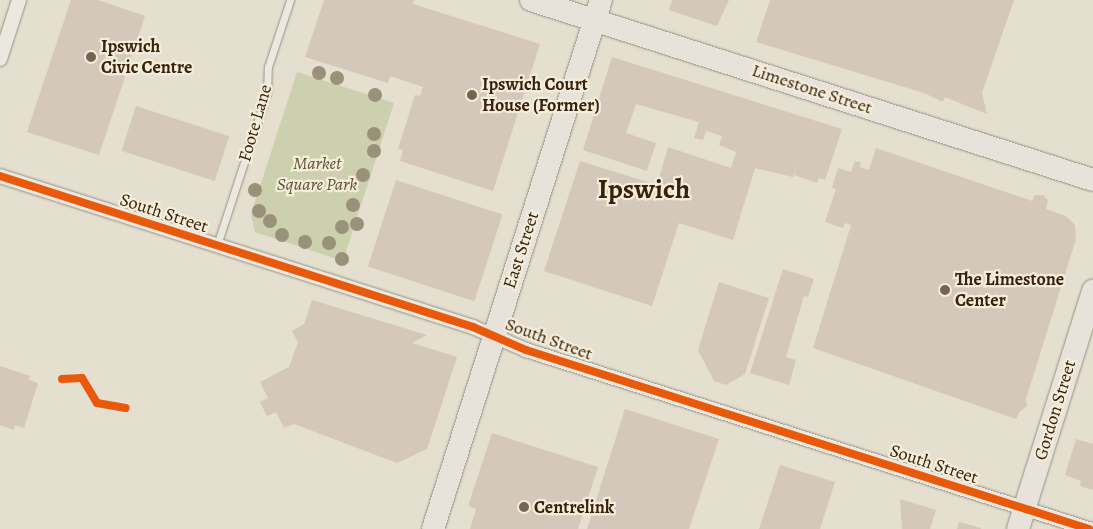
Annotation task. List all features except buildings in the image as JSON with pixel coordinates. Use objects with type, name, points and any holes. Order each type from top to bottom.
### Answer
[{"type":"main road","name":"Limestone Street","points":[[531,0],[598,10],[1093,180]]},
{"type":"main road","name":"East Street","points":[[433,529],[598,10]]},
{"type":"main road","name":"Gordon Street","points":[[1021,519],[1093,291]]},
{"type":"street","points":[[0,59],[19,0]]},
{"type":"street","name":"South Street","points":[[0,176],[495,335],[526,350],[1021,519],[1089,529]]},
{"type":"lane","name":"Foote Lane","points":[[217,245],[268,92],[268,67],[290,0]]},
{"type":"green space","name":"Market Square Park","points":[[297,72],[394,103],[343,261],[255,232],[251,214]]},
{"type":"cycle path","points":[[0,176],[473,327],[526,350],[1089,529]]},
{"type":"cycle path","points":[[62,379],[82,378],[97,403],[126,408]]},
{"type":"place","name":"Ipswich Civic Centre","points":[[91,57]]},
{"type":"place","name":"Ipswich Court House (Former)","points":[[472,95]]},
{"type":"place","name":"The Limestone Center","points":[[945,290]]},
{"type":"place","name":"Centrelink","points":[[524,507]]},
{"type":"district","name":"Ipswich","points":[[644,189]]}]
